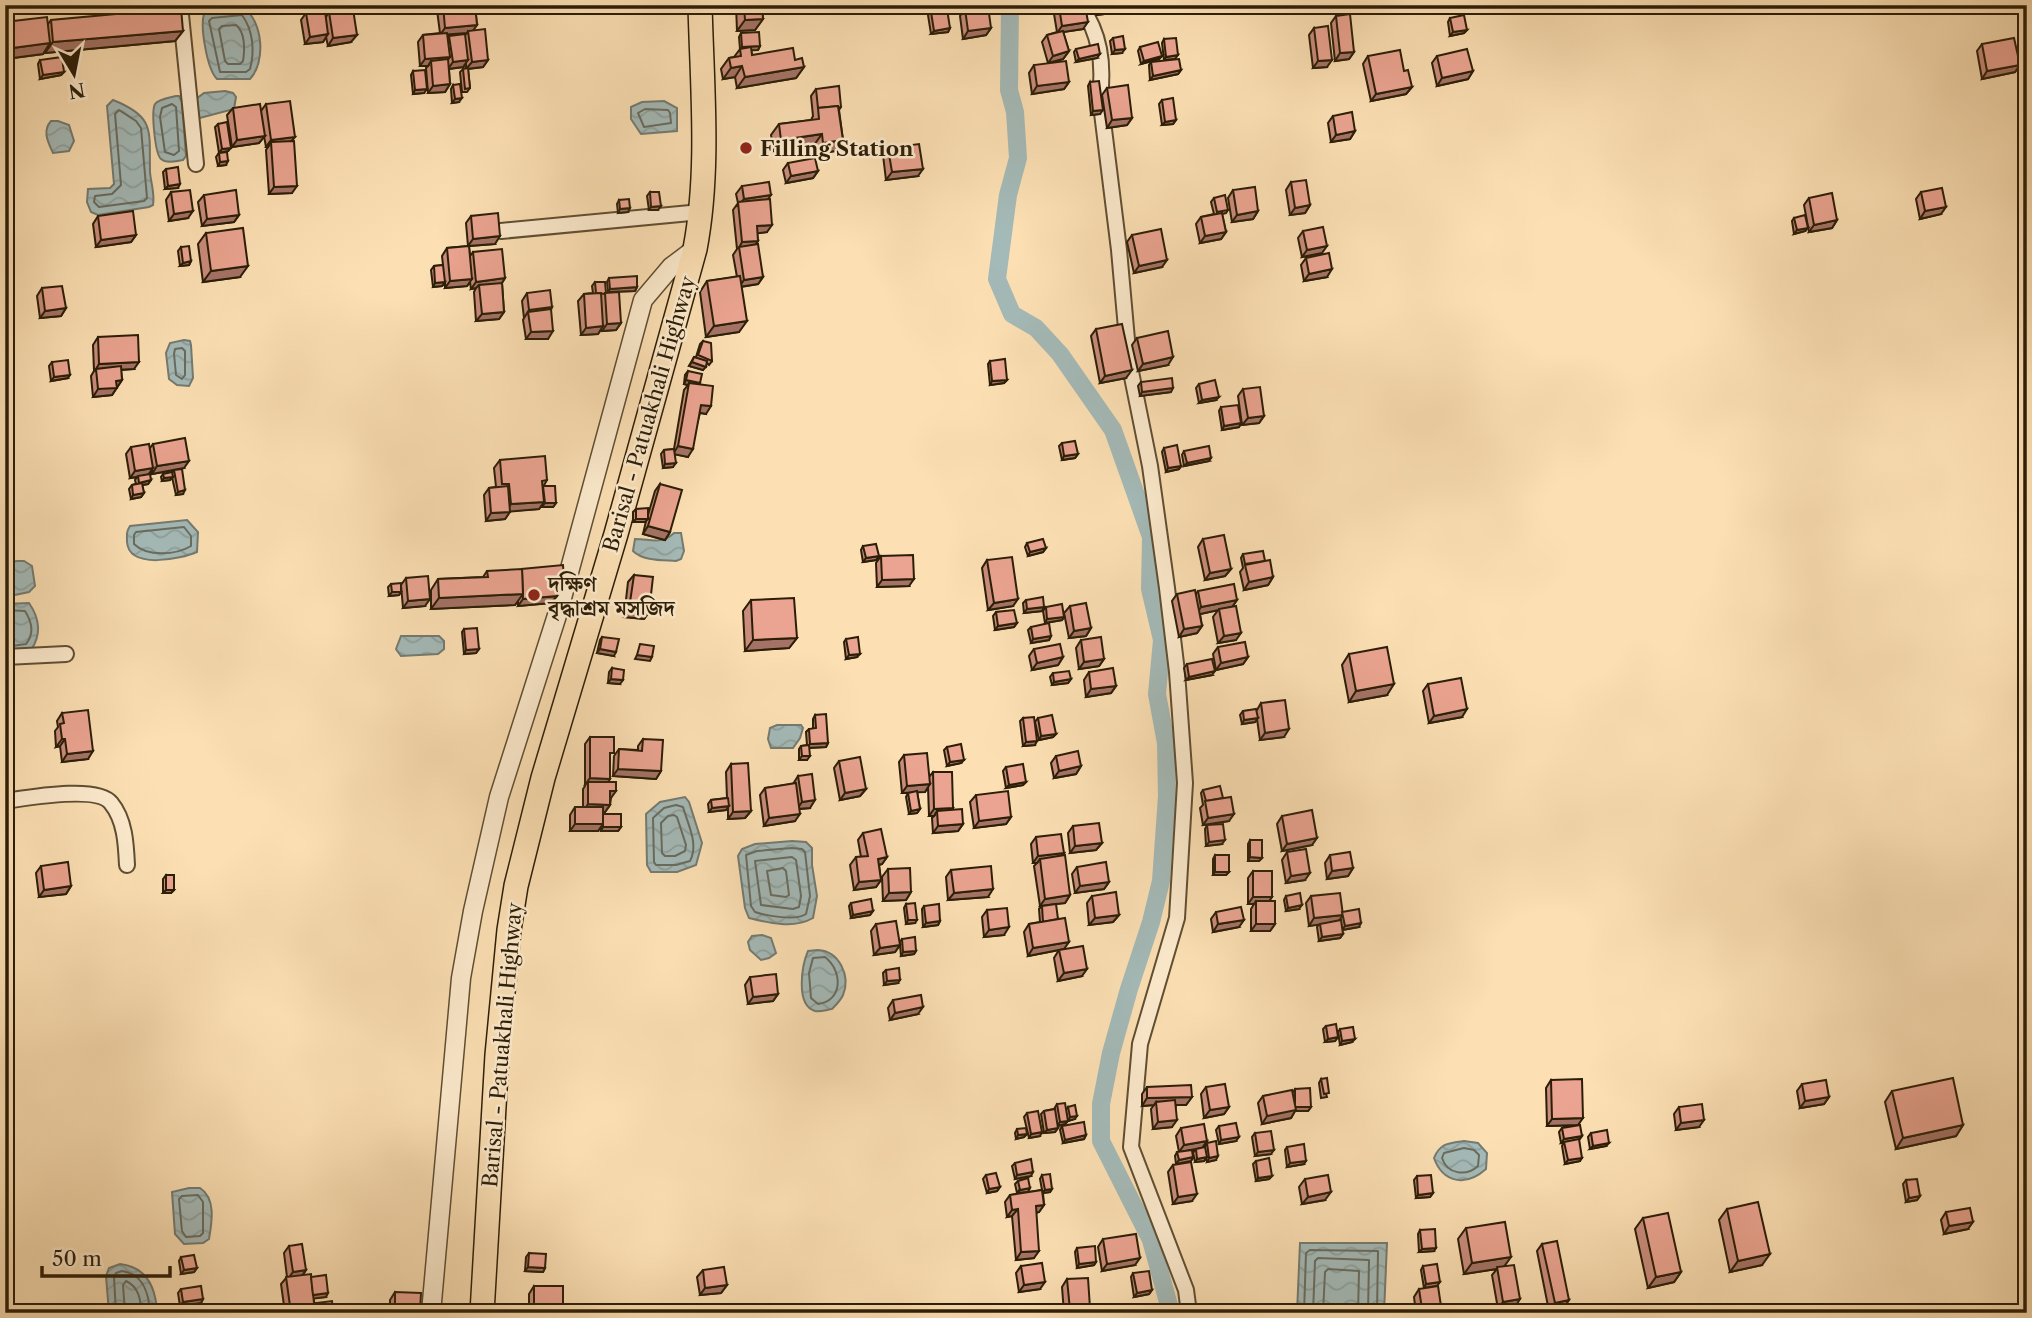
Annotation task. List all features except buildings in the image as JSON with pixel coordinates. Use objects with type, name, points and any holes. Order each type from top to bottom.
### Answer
[{"type":"highway","name":"Barisal - Patuakhali Highway","points":[[482,1313],[497,1055],[516,886],[543,778],[616,534],[695,249],[701,212],[701,5]]},
{"type":"street","points":[[180,5],[196,164]]},
{"type":"street","points":[[1080,5],[1097,34],[1103,72],[1100,97],[1118,237],[1129,362],[1150,466],[1167,588],[1177,672],[1185,783],[1177,918],[1140,1044],[1130,1147],[1186,1290],[1189,1313]]},
{"type":"street","points":[[501,231],[701,212]]},
{"type":"street","points":[[431,1313],[461,978],[496,808],[559,609],[643,300],[671,267],[695,249]]},
{"type":"street","points":[[5,657],[66,654]]},
{"type":"street","points":[[5,801],[99,794],[110,801],[122,822],[127,865]]},
{"type":"water","points":[[244,8],[255,23],[260,42],[255,72],[250,79],[217,79],[205,48],[204,14]]},
{"type":"water","points":[[225,91],[236,97],[234,109],[196,119],[196,99],[204,93]]},
{"type":"water","points":[[179,96],[182,102],[186,156],[183,160],[169,162],[161,159],[157,149],[154,108],[159,101]]},
{"type":"water","points":[[113,100],[137,113],[147,127],[153,205],[98,215],[91,212],[87,202],[88,189],[110,188],[114,184],[107,106]]},
{"type":"water","points":[[664,101],[677,108],[677,131],[641,134],[631,119],[631,107],[642,102]]},
{"type":"water","points":[[51,121],[69,125],[74,141],[69,151],[53,153],[46,133]]},
{"type":"water","points":[[190,341],[191,345],[193,378],[189,386],[177,385],[169,379],[166,353],[170,343]]},
{"type":"water","points":[[187,520],[198,532],[197,552],[157,560],[137,556],[130,551],[127,535],[130,526]]},
{"type":"water","points":[[674,533],[681,533],[684,551],[681,559],[653,559],[642,557],[633,551],[635,539],[660,540]]},
{"type":"water","points":[[24,561],[32,566],[35,586],[29,592],[5,597],[5,562]]},
{"type":"water","points":[[29,603],[36,615],[38,626],[35,644],[31,650],[5,654],[5,604]]},
{"type":"water","points":[[401,636],[439,636],[444,641],[444,649],[438,654],[401,656],[396,649]]},
{"type":"water","points":[[777,725],[801,725],[803,728],[800,738],[793,748],[771,748],[768,739],[770,728]]},
{"type":"water","points":[[685,797],[702,843],[696,865],[677,872],[651,872],[647,865],[646,814],[660,802]]},
{"type":"water","points":[[806,842],[812,848],[817,896],[813,918],[790,924],[749,918],[745,908],[738,856],[742,849],[755,844]]},
{"type":"water","points":[[752,936],[771,938],[776,953],[761,960],[750,950],[748,942]]},
{"type":"water","points":[[808,951],[825,951],[837,960],[844,973],[845,988],[832,1009],[815,1011],[805,1001],[802,984]]},
{"type":"water","points":[[1449,1143],[1478,1143],[1487,1153],[1486,1169],[1471,1178],[1456,1180],[1443,1173],[1434,1158],[1442,1147]]},
{"type":"water","points":[[200,1188],[211,1204],[209,1239],[203,1243],[184,1244],[175,1234],[172,1192]]},
{"type":"water","points":[[1300,1243],[1387,1243],[1384,1313],[1297,1313]]},
{"type":"water","points":[[120,1264],[137,1269],[148,1280],[155,1295],[157,1313],[109,1313],[106,1276],[109,1268]]},
{"type":"waterway","points":[[1010,5],[1009,90],[1015,112],[1018,158],[1008,195],[997,279],[1012,314],[1036,328],[1060,354],[1113,430],[1151,537],[1150,589],[1162,640],[1157,694],[1166,743],[1167,796],[1161,881],[1111,1053],[1101,1104],[1101,1141],[1151,1240],[1171,1313]]},
{"type":"place","name":"Filling Station","points":[[746,148]]},
{"type":"place","name":"দক্ষিণ বৃদ্ধাশ্রম মসজিদ","points":[[534,595]]}]
